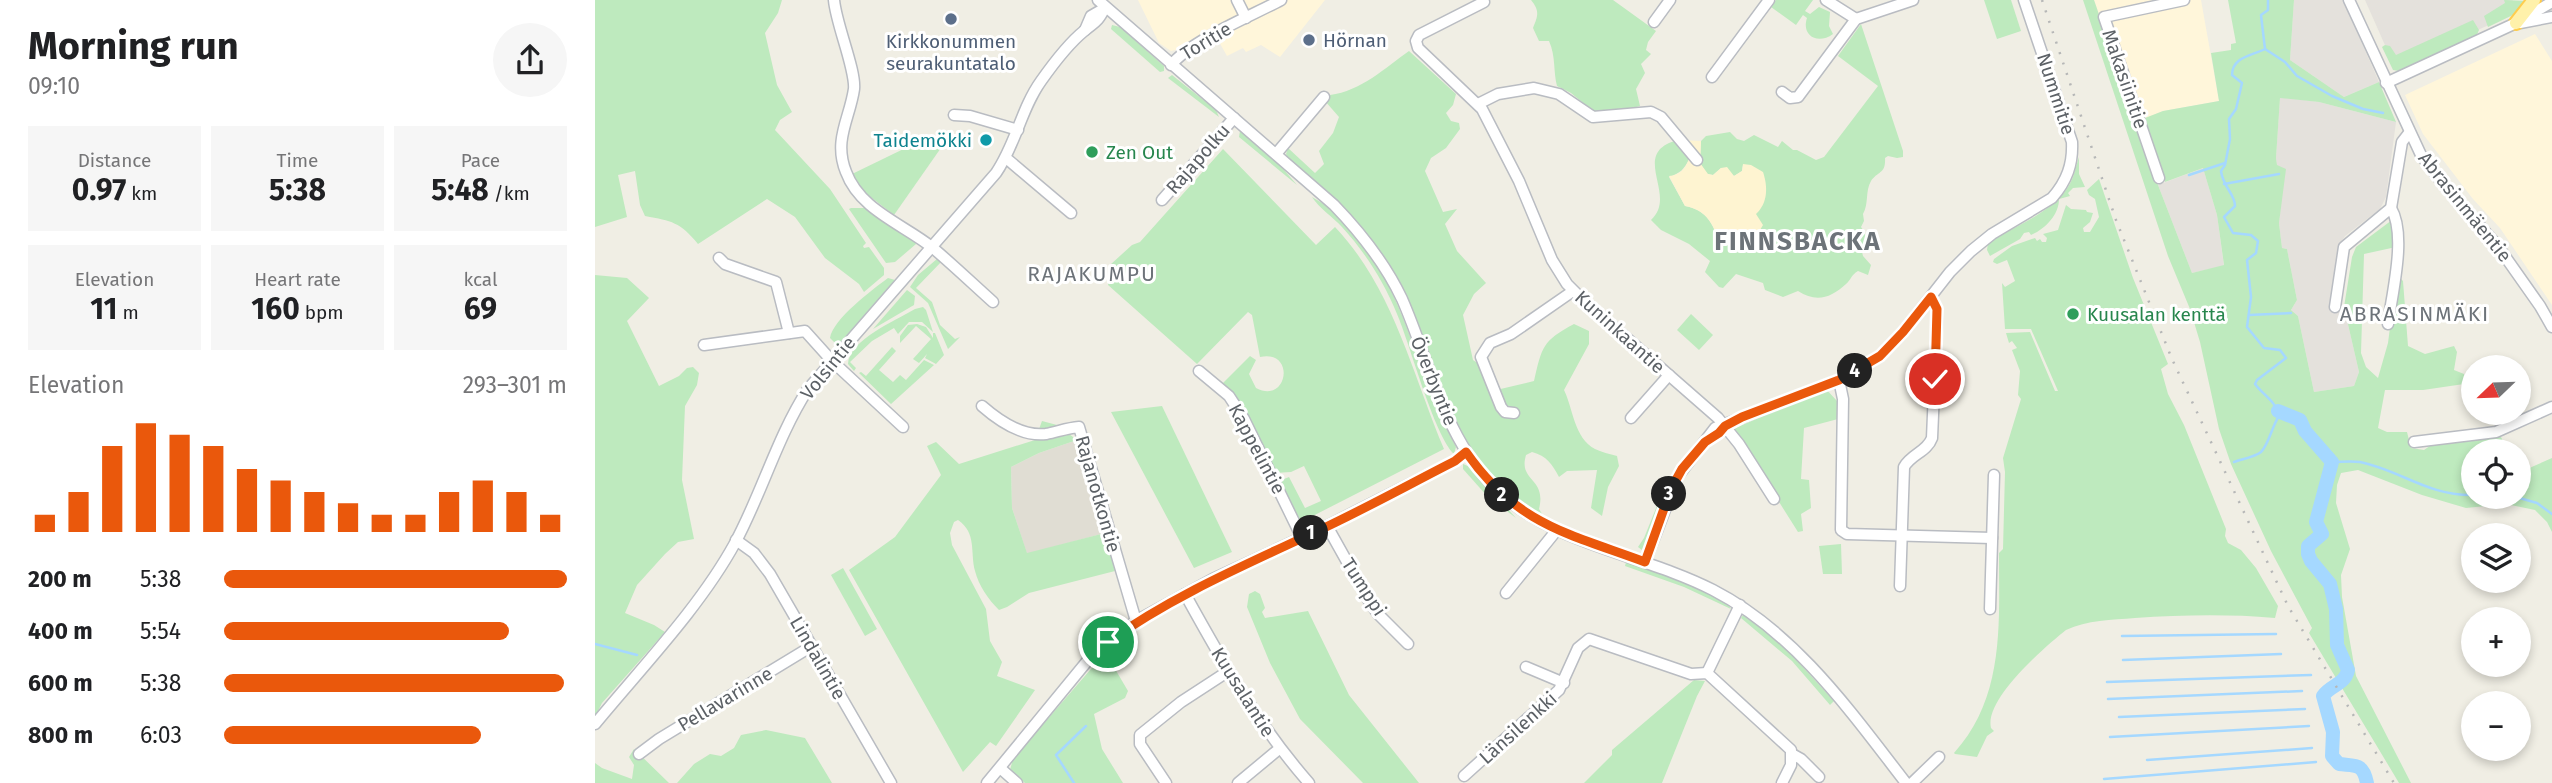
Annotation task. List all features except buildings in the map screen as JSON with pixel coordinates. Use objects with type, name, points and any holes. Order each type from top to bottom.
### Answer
[{"type":"main road","points":[[2516,23],[2534,0]]},
{"type":"street","points":[[834,0],[854,82],[841,137],[843,164],[847,175],[869,205],[931,247],[993,302]]},
{"type":"street","points":[[1237,0],[1246,18]]},
{"type":"street","name":"Toritie","points":[[1171,65],[1177,58],[1281,0]]},
{"type":"street","points":[[1461,0],[1467,10],[1484,2]]},
{"type":"street","points":[[1654,22],[1670,0]]},
{"type":"street","points":[[1712,77],[1769,0]]},
{"type":"street","points":[[1826,0],[1856,19]]},
{"type":"street","points":[[1782,92],[1790,98],[1798,97],[1856,19],[1913,0]]},
{"type":"street","name":"Nummitie","points":[[1645,562],[1671,489],[1682,469],[1705,442],[1725,426],[1839,380],[1890,348],[1971,251],[1992,234],[2052,198],[2060,189],[2071,165],[2072,142],[2024,0]]},
{"type":"street","name":"Makasiinitie","points":[[2159,178],[2104,17],[2184,0]]},
{"type":"street","name":"Abrasinmäentie","points":[[2349,0],[2409,133],[2433,172],[2497,245],[2552,327]]},
{"type":"street","points":[[2386,83],[2516,23],[2552,2]]},
{"type":"street","name":"Volsintie","points":[[595,724],[705,590],[736,540],[799,403],[1006,158],[1040,83],[1085,30],[1091,16],[1102,4]]},
{"type":"street","name":"Överbyntie","points":[[1102,4],[1341,213],[1379,258],[1400,296],[1449,422],[1486,479],[1513,504],[1556,531],[1681,575],[1740,605],[1776,632],[1809,664],[1906,783]]},
{"type":"street","name":"Kuninkaantie","points":[[1467,10],[1419,35],[1416,41],[1418,48],[1478,104],[1519,181],[1552,260],[1573,291],[1725,426],[1774,499]]},
{"type":"street","points":[[2516,23],[2552,17]]},
{"type":"street","points":[[1478,104],[1498,94],[1534,88],[1554,92],[1593,117],[1632,112],[1655,113],[1697,160]]},
{"type":"street","points":[[1276,154],[1324,97]]},
{"type":"street","points":[[954,115],[970,116],[1018,130]]},
{"type":"street","name":"Rajapolku","points":[[1162,200],[1234,118]]},
{"type":"street","points":[[2335,307],[2344,247],[2391,208],[2402,142],[2409,133]]},
{"type":"street","points":[[1006,158],[1071,213]]},
{"type":"street","points":[[2388,324],[2398,249],[2395,214],[2391,208]]},
{"type":"street","points":[[719,258],[725,264],[776,282],[789,333]]},
{"type":"street","points":[[1514,413],[1505,412],[1501,407],[1481,357],[1490,343],[1511,334],[1573,291]]},
{"type":"street","points":[[1900,586],[1904,467],[1910,459],[1927,448],[1933,438],[1937,309],[1931,297]]},
{"type":"street","points":[[705,345],[805,331],[832,361],[903,427]]},
{"type":"street","name":"Kappelintie","points":[[1199,372],[1229,396],[1244,419],[1302,538]]},
{"type":"street","points":[[1631,418],[1669,375]]},
{"type":"street","points":[[1839,380],[1843,399],[1841,530],[1847,534],[1992,538]]},
{"type":"street","name":"Rajanotkontie","points":[[982,406],[1002,423],[1035,433],[1079,428],[1136,621]]},
{"type":"street","points":[[2414,442],[2495,432],[2552,407]]},
{"type":"street","points":[[987,783],[1094,654],[1136,621],[1185,594],[1455,461],[1466,452]]},
{"type":"street","points":[[1990,609],[1994,475]]},
{"type":"street","name":"Tumppi","points":[[1327,526],[1369,601],[1408,644]]},
{"type":"street","points":[[1506,593],[1556,531]]},
{"type":"street","name":"Lindalintie","points":[[736,540],[761,561],[891,783]]},
{"type":"street","name":"Kuusalantie","points":[[1185,594],[1227,672],[1279,749],[1309,783]]},
{"type":"street","points":[[1740,605],[1707,673],[1791,750],[1791,765],[1782,783]]},
{"type":"street","name":"Länsilenkki","points":[[1464,776],[1555,695],[1564,682],[1578,648],[1589,639],[1691,674],[1707,673]]},
{"type":"street","name":"Pellavarinne","points":[[639,754],[659,739],[812,646]]},
{"type":"street","points":[[1527,667],[1564,682]]},
{"type":"street","points":[[1166,783],[1140,744],[1140,735],[1181,702],[1227,672]]},
{"type":"street","points":[[1238,783],[1279,749]]},
{"type":"street","points":[[1792,754],[1819,777]]},
{"type":"street","points":[[1912,783],[1939,757]]},
{"type":"street","points":[[1000,768],[1017,783]]},
{"type":"shaded area","points":[[1138,0],[1325,0],[1280,57],[1261,45],[1246,52],[1243,48],[1227,56],[1218,40],[1171,51],[1159,43]]},
{"type":"shaded area","points":[[2094,0],[2201,0],[2219,101],[2163,111],[2135,123]]},
{"type":"shaded area","points":[[2294,0],[2343,0],[2379,82],[2344,97],[2290,60]]},
{"type":"shaded area","points":[[2365,0],[2513,0],[2502,19],[2403,64],[2392,61]]},
{"type":"shaded area","points":[[2535,34],[2552,61],[2552,305],[2500,228],[2473,199],[2423,134],[2405,95]]},
{"type":"shaded area","points":[[2280,97],[2319,102],[2396,122],[2386,197],[2380,209],[2345,236],[2339,245],[2335,265],[2330,306],[2344,307],[2359,372],[2354,386],[2314,392],[2298,316],[2291,310],[2297,300],[2287,249],[2282,248],[2279,223],[2281,201],[2276,158]]},
{"type":"shaded area","points":[[2203,168],[2217,215],[2224,266],[2192,273],[2158,185]]},
{"type":"shaded area","points":[[1077,440],[1105,533],[1027,554],[1012,508],[1011,467],[1039,453]]},
{"type":"green space","points":[[595,0],[782,0],[778,13],[765,33],[777,85],[792,112],[780,120],[775,130],[830,189],[866,243],[864,248],[869,247],[884,268],[884,275],[864,292],[859,284],[825,258],[795,217],[767,199],[698,244],[675,224],[645,216],[640,205],[635,171],[618,175],[627,217],[595,227]]},
{"type":"green space","points":[[1531,0],[1613,0],[1656,31],[1646,50],[1651,54],[1641,64],[1645,73],[1636,89],[1640,106],[1618,112],[1594,112],[1571,93],[1557,86],[1549,41],[1539,41],[1533,28],[1537,14]]},
{"type":"green space","points":[[1776,0],[1813,0],[1805,11],[1810,14],[1819,7],[1830,12],[1829,26],[1833,34],[1822,39],[1812,37],[1806,30],[1807,18],[1803,15],[1796,25],[1771,7]]},
{"type":"green space","points":[[1984,0],[2011,0],[2021,31],[1997,39]]},
{"type":"green space","points":[[2083,0],[2094,0],[2158,185],[2192,273],[2224,265],[2217,215],[2203,168],[2165,182],[2145,118],[2163,111],[2219,101],[2211,53],[2231,50],[2231,44],[2236,43],[2228,0],[2294,0],[2290,60],[2344,97],[2379,82],[2396,122],[2319,102],[2280,98],[2276,158],[2277,165],[2286,169],[2279,223],[2282,248],[2287,249],[2297,300],[2291,310],[2298,316],[2314,392],[2354,386],[2359,372],[2344,307],[2352,257],[2356,247],[2392,220],[2396,247],[2364,254],[2361,353],[2366,367],[2378,378],[2388,343],[2396,281],[2399,277],[2403,281],[2408,346],[2425,354],[2454,346],[2457,352],[2454,370],[2461,373],[2461,384],[2423,390],[2385,390],[2378,428],[2387,432],[2407,432],[2411,448],[2424,450],[2437,441],[2500,435],[2502,439],[2461,439],[2461,507],[2422,495],[2358,470],[2341,473],[2337,485],[2336,503],[2350,549],[2341,575],[2342,597],[2356,676],[2411,783],[2399,783],[2309,633],[2312,628],[2271,551],[2231,464],[2219,429],[2200,342],[2190,309],[2168,256]]},
{"type":"green space","points":[[2504,0],[2527,1],[2515,14],[2488,27],[2484,16],[2505,3]]},
{"type":"green space","points":[[2473,20],[2479,30],[2476,37],[2408,69],[2393,70],[2382,47],[2390,46],[2396,55]]},
{"type":"green space","points":[[1861,24],[1903,151],[1903,157],[1885,158],[1883,170],[1869,185],[1861,227],[1865,235],[1861,248],[1863,256],[1871,265],[1868,275],[1858,271],[1835,293],[1817,298],[1798,291],[1783,297],[1765,290],[1763,283],[1736,274],[1723,288],[1719,287],[1705,272],[1710,261],[1689,244],[1661,230],[1651,220],[1658,210],[1660,199],[1655,164],[1657,154],[1664,146],[1678,140],[1689,159],[1681,171],[1669,177],[1685,206],[1698,210],[1707,217],[1718,239],[1728,239],[1740,234],[1757,243],[1756,214],[1743,165],[1742,171],[1734,176],[1721,168],[1713,175],[1707,174],[1700,163],[1701,141],[1706,136],[1730,132],[1737,139],[1744,141],[1754,135],[1778,147],[1782,141],[1793,150],[1816,160],[1824,157],[1878,86],[1838,56]]},
{"type":"green space","points":[[1112,25],[1120,27],[1164,66],[1164,71],[1160,72],[1111,29]]},
{"type":"green space","points":[[1409,51],[1456,94],[1453,105],[1446,113],[1451,121],[1459,123],[1460,129],[1446,148],[1431,158],[1425,171],[1443,212],[1457,209],[1445,224],[1457,251],[1486,283],[1474,294],[1463,315],[1473,360],[1479,364],[1492,391],[1534,381],[1545,346],[1555,335],[1574,324],[1589,331],[1589,344],[1564,390],[1583,438],[1595,449],[1617,456],[1619,466],[1608,487],[1602,516],[1591,508],[1597,470],[1567,471],[1559,477],[1545,458],[1532,452],[1526,455],[1526,470],[1539,491],[1539,509],[1544,517],[1556,523],[1557,527],[1526,510],[1489,476],[1468,450],[1449,414],[1390,267],[1354,218],[1288,159],[1288,148],[1315,173],[1324,164],[1319,151],[1333,133],[1339,117],[1325,101],[1330,95],[1362,84]]},
{"type":"green space","points":[[1172,75],[1216,110],[1219,117],[1168,78]]},
{"type":"green space","points":[[1240,131],[1279,164],[1297,185],[1239,137]]},
{"type":"green space","points":[[950,135],[894,215],[868,195],[850,175],[922,140]]},
{"type":"green space","points":[[1223,149],[1316,245],[1335,227],[1355,251],[1387,304],[1444,449],[1301,522],[1279,481],[1289,477],[1305,508],[1321,501],[1304,466],[1291,472],[1275,473],[1222,384],[1250,356],[1256,360],[1249,374],[1256,388],[1267,391],[1281,384],[1283,368],[1279,361],[1271,357],[1260,357],[1252,315],[1248,312],[1197,364],[1108,285],[1110,265],[1132,245],[1140,242]]},
{"type":"green space","points":[[2079,157],[2079,174],[2085,187],[2073,188],[2068,193],[2070,196],[2059,199],[2054,216],[2041,229],[2031,235],[2029,232],[2024,233],[2020,239],[1990,256],[1988,243],[2042,212],[2061,196],[2072,180]]},
{"type":"green space","points":[[2099,179],[2133,278],[2168,364],[2161,369],[2168,394],[2184,425],[2226,529],[2228,543],[2241,550],[2256,568],[2278,606],[2275,618],[2222,615],[2153,617],[2100,621],[2066,630],[2006,688],[1991,716],[1991,728],[1994,731],[1987,736],[1977,757],[1955,754],[1983,708],[1996,658],[1999,553],[2003,549],[2003,458],[2021,399],[2018,395],[2020,371],[2012,350],[2017,348],[2012,341],[2009,343],[2006,333],[2030,332],[2055,391],[2058,391],[2031,329],[2005,329],[2002,283],[2005,287],[2015,281],[2007,260],[1997,264],[1993,262],[2012,246],[2035,238],[2037,241],[2040,239],[2046,242],[2047,238],[2043,234],[2058,230],[2066,205],[2071,209],[2093,213],[2090,222],[2083,228],[2084,232],[2090,232],[2099,217],[2095,199],[2087,190]]},
{"type":"green space","points":[[1312,197],[1336,214],[1357,235],[1389,286],[1433,399],[1456,447],[1454,454],[1438,428],[1397,314],[1380,279],[1350,237]]},
{"type":"green space","points":[[867,208],[916,244],[895,262],[886,263],[849,209]]},
{"type":"green space","points":[[937,259],[943,260],[916,288],[932,302],[940,325],[955,339],[960,337],[948,349],[928,303],[910,287],[918,275]]},
{"type":"green space","points":[[595,275],[627,278],[649,298],[627,321],[659,386],[679,376],[687,368],[693,367],[699,373],[697,385],[685,406],[682,480],[694,539],[678,542],[637,585],[625,613],[665,632],[602,703],[595,717]]},
{"type":"green space","points":[[888,278],[895,280],[838,346],[830,338],[838,322],[854,305]]},
{"type":"green space","points":[[907,290],[915,296],[914,305],[873,329]]},
{"type":"green space","points":[[923,307],[933,332],[922,322],[909,322],[898,334],[894,328],[872,341],[850,362],[856,368],[854,371],[848,364],[850,355],[864,339],[896,319]]},
{"type":"green space","points":[[1691,314],[1713,335],[1699,350],[1677,330]]},
{"type":"green space","points":[[908,325],[926,327],[933,338],[935,333],[944,355],[936,364],[925,358],[927,354],[919,363],[913,359],[931,339],[916,326],[900,343],[900,336]]},
{"type":"green space","points":[[892,347],[896,351],[879,370],[893,382],[900,375],[906,380],[924,360],[934,365],[891,404],[859,373],[866,376]]},
{"type":"green space","points":[[1826,389],[1837,401],[1838,419],[1804,428],[1801,479],[1809,480],[1811,508],[1801,514],[1803,531],[1798,532],[1733,429]]},
{"type":"green space","points":[[1162,406],[1232,552],[1194,568],[1111,412]]},
{"type":"green space","points":[[1042,421],[1057,425],[1077,440],[1039,453],[1011,467],[1012,508],[1027,553],[1105,533],[1115,571],[1029,593],[999,610],[984,592],[977,577],[968,531],[958,520],[954,522],[950,533],[952,545],[986,609],[990,641],[1002,662],[997,676],[1035,690],[996,746],[990,742],[963,772],[849,570],[895,537],[941,475],[927,446],[936,442],[959,464],[1035,440]]},
{"type":"green space","points":[[2552,458],[2552,532],[2547,522],[2535,510],[2530,509],[2531,467]]},
{"type":"green space","points":[[1463,464],[1470,467],[1516,518],[1487,496],[1463,469]]},
{"type":"green space","points":[[1669,476],[1673,477],[1642,550],[1638,547]]},
{"type":"green space","points":[[1841,544],[1842,574],[1823,574],[1819,546]]},
{"type":"green space","points":[[1626,562],[1700,588],[1725,602],[1731,609],[1684,587],[1625,566]]},
{"type":"green space","points":[[843,568],[877,629],[865,636],[831,575]]},
{"type":"green space","points":[[1255,591],[1260,594],[1265,618],[1308,611],[1349,695],[1419,783],[1363,783],[1300,719],[1270,663],[1247,607],[1249,594]]},
{"type":"green space","points":[[1743,615],[1781,643],[1834,701],[1830,705],[1792,661],[1741,618]]},
{"type":"green space","points":[[1110,647],[1115,648],[1115,651],[1108,657],[1128,691],[1125,698],[1094,714],[1102,749],[1123,783],[1025,783],[1010,770],[1013,759]]},
{"type":"green space","points":[[1694,680],[1705,681],[1662,783],[1584,783],[1612,755],[1612,750]]},
{"type":"green space","points":[[766,730],[805,738],[832,783],[677,783],[694,764],[710,754],[721,756],[734,748],[741,735]]},
{"type":"green space","points":[[634,749],[669,783],[595,783],[595,763],[632,779],[634,765],[629,757]]},
{"type":"sand","points":[[1678,140],[1701,141],[1700,163],[1708,174],[1713,175],[1721,168],[1727,167],[1734,176],[1742,171],[1743,164],[1763,172],[1766,195],[1756,214],[1763,225],[1753,249],[1740,234],[1728,239],[1718,239],[1707,217],[1698,210],[1685,206],[1669,176],[1682,171],[1689,159]]},
{"type":"waterway","points":[[2234,462],[2258,454],[2266,444],[2279,416],[2272,402],[2255,384],[2286,358],[2280,350],[2264,348],[2247,327],[2251,297],[2247,260],[2256,253],[2258,241],[2251,235],[2233,233],[2224,217],[2235,206],[2221,171],[2225,165],[2230,139],[2229,119],[2236,109],[2242,83],[2232,75],[2233,69],[2243,58],[2265,49],[2261,15],[2268,10],[2268,0]]},
{"type":"waterway","points":[[2265,49],[2285,62],[2297,76],[2332,96],[2363,109],[2383,113]]},
{"type":"waterway","points":[[2189,175],[2225,163]]},
{"type":"waterway","points":[[2224,184],[2279,174]]},
{"type":"waterway","points":[[2249,315],[2291,313]]},
{"type":"waterway","points":[[2278,411],[2300,420],[2305,431],[2332,462],[2316,522],[2322,534],[2308,546],[2308,554],[2330,584],[2336,609],[2337,645],[2348,670],[2344,679],[2323,696],[2333,732],[2332,756],[2339,764],[2361,769],[2367,783]]},
{"type":"waterway","points":[[2332,462],[2360,462],[2428,487],[2461,494]]},
{"type":"waterway","points":[[2531,501],[2552,514]]},
{"type":"waterway","points":[[2122,636],[2276,634]]},
{"type":"waterway","points":[[595,644],[637,655]]},
{"type":"waterway","points":[[2123,660],[2281,654]]},
{"type":"waterway","points":[[2107,682],[2311,675]]},
{"type":"waterway","points":[[2108,699],[2302,691]]},
{"type":"waterway","points":[[2119,717],[2305,709]]},
{"type":"waterway","points":[[1074,783],[1056,755],[1086,726]]},
{"type":"waterway","points":[[2110,737],[2309,726]]},
{"type":"waterway","points":[[2147,760],[2312,748]]},
{"type":"waterway","points":[[2104,779],[2316,762]]},
{"type":"railway","points":[[2042,0],[2116,220],[2172,359],[2288,606],[2394,783]]},
{"type":"place","name":"Kirkkonummen seurakuntatalo","points":[[951,19]]},
{"type":"place","name":"Hörnan","points":[[1309,40]]},
{"type":"place","name":"Taidemökki","points":[[986,140]]},
{"type":"place","name":"Zen Out","points":[[1092,152]]},
{"type":"place","name":"Kuusalan kenttä","points":[[2073,314]]},
{"type":"district","name":"FINNSBACKA","points":[[1798,241]]},
{"type":"district","name":"RAJAKUMPU","points":[[1092,274]]},
{"type":"district","name":"ABRASINMÄKI","points":[[2415,314]]},
{"type":"route","points":[[1108,642],[1136,621],[1213,579],[1341,519],[1455,461],[1466,452],[1486,479],[1524,513],[1556,531],[1645,562],[1671,489],[1696,450],[1725,426],[1742,417],[1839,380],[1880,356],[1890,348],[1931,297],[1937,309],[1935,379]]}]
